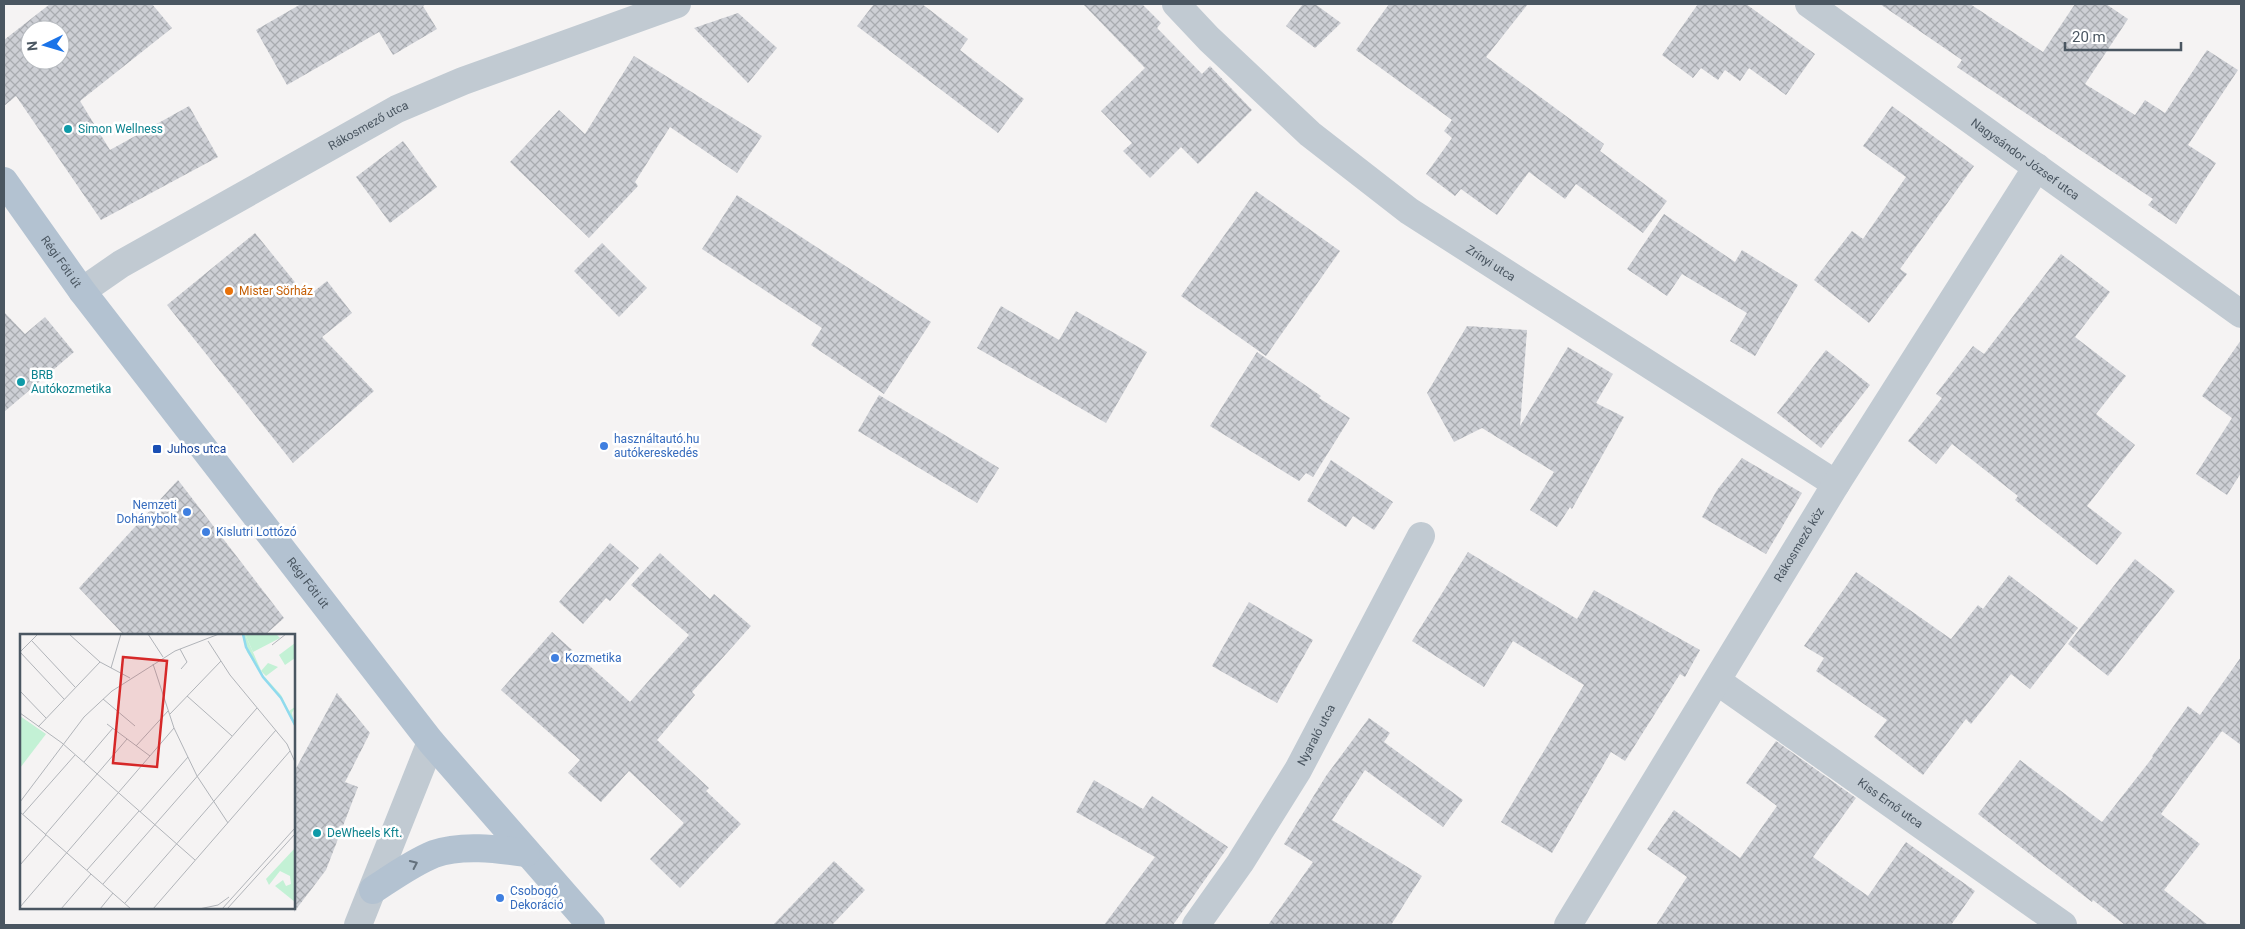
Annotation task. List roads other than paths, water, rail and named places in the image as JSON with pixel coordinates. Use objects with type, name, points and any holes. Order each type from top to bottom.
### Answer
[{"type":"main road","name":"Régi Fóti út","points":[[4,181],[82,291],[432,742],[526,853],[591,925]]},
{"type":"main road","points":[[373,890],[408,867],[436,854],[471,849],[526,853]]},
{"type":"street","name":"Rákosmező utca","points":[[82,291],[121,264],[397,109],[463,80],[677,4]]},
{"type":"street","name":"Zrínyi utca","points":[[1176,4],[1209,39],[1310,134],[1409,210],[1836,484]]},
{"type":"street","name":"Nagysándor József utca","points":[[1809,4],[2241,314]]},
{"type":"street","name":"Rákosmező köz","points":[[1568,925],[1836,484],[2037,167]]},
{"type":"street","name":"Nyaraló utca","points":[[1196,925],[1240,863],[1298,770],[1421,536]]},
{"type":"street","name":"Kiss Ernő utca","points":[[1717,681],[2063,925]]},
{"type":"street","points":[[358,925],[432,742]]},
{"type":"place","name":"Simon Wellness","points":[[68,129]]},
{"type":"place","name":"Mister Sörház","points":[[229,291]]},
{"type":"place","name":"BRB Autókozmetika","points":[[21,382]]},
{"type":"place","name":"használtautó.hu autókereskedés","points":[[604,446]]},
{"type":"place","name":"Juhos utca","points":[[157,449]]},
{"type":"place","name":"Nemzeti Dohánybolt","points":[[187,512]]},
{"type":"place","name":"Kislutri Lottózó","points":[[206,532]]},
{"type":"place","name":"Kozmetika","points":[[555,658]]},
{"type":"place","name":"DeWheels Kft.","points":[[317,833]]},
{"type":"place","name":"Csobogó Dekoráció","points":[[500,898]]}]
